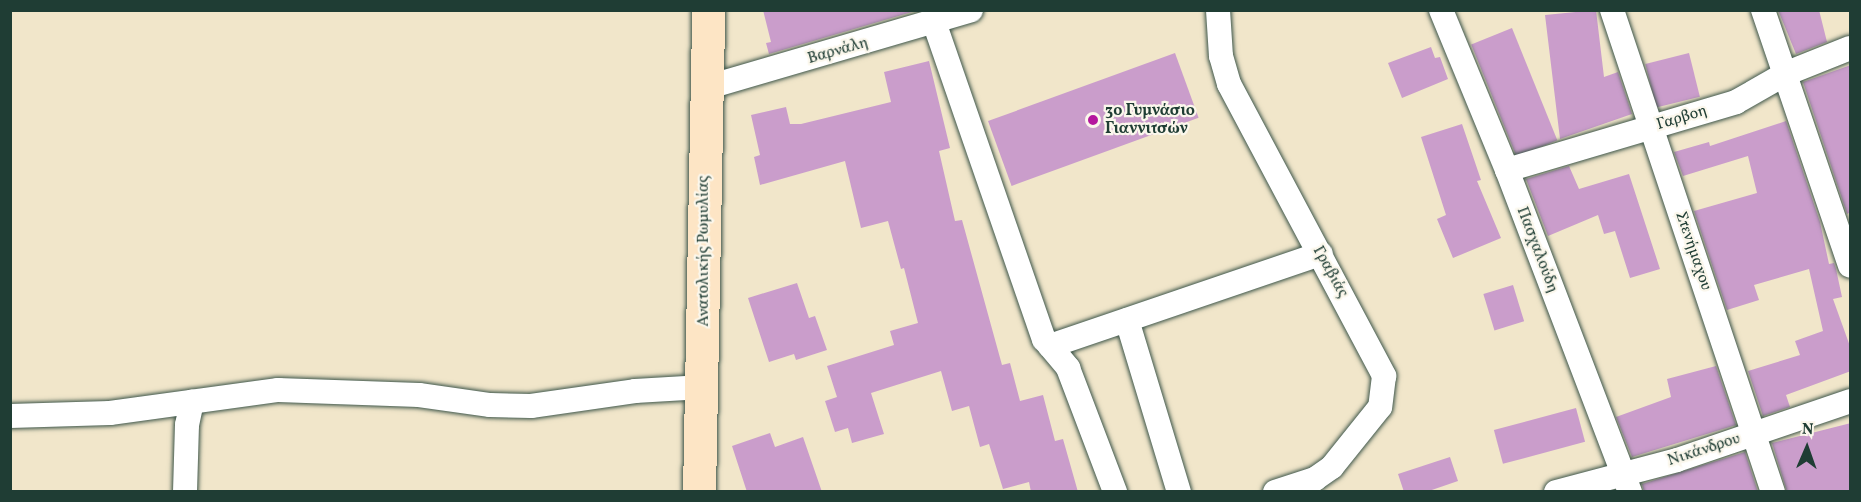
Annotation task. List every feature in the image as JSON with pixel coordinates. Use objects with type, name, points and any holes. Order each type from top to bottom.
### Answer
[{"type":"street","name":"Ανατολικής Ρωμυλίας","points":[[699,492],[703,387],[705,88],[708,10]]},
{"type":"street","name":"Βαρνάλη","points":[[705,88],[971,10]]},
{"type":"street","name":"Γραβιάς","points":[[1218,10],[1221,56],[1229,84],[1377,356],[1385,392],[1369,424],[1332,466],[1315,479],[1275,492]]},
{"type":"street","name":"Πασχαλούδη","points":[[1440,10],[1507,171],[1627,483]]},
{"type":"street","name":"Στενήμαχου","points":[[1612,10],[1773,492]]},
{"type":"street","points":[[1763,10],[1851,266]]},
{"type":"street","points":[[934,22],[1024,282],[1050,346],[1068,368],[1115,492]]},
{"type":"street","name":"Γαρβοη","points":[[1507,171],[1736,102],[1785,74],[1851,48]]},
{"type":"street","points":[[1050,346],[1321,254]]},
{"type":"street","points":[[1127,320],[1179,492]]},
{"type":"street","points":[[10,416],[110,413],[299,390],[419,395],[490,405],[531,406],[635,391],[703,387]]},
{"type":"street","name":"Νικάνδρου","points":[[1556,492],[1627,483],[1677,460],[1851,401]]},
{"type":"street","points":[[185,492],[187,425],[192,402]]},
{"type":"building","points":[[763,10],[912,10],[912,12],[769,54],[766,43],[771,42]]},
{"type":"building","points":[[1596,10],[1604,77],[1618,72],[1632,114],[1560,139],[1545,15]]},
{"type":"building","points":[[1778,10],[1819,10],[1827,42],[1796,54]]},
{"type":"building","points":[[1512,28],[1557,140],[1517,157],[1471,44]]},
{"type":"building","points":[[1431,47],[1435,58],[1440,57],[1448,79],[1402,98],[1388,63]]},
{"type":"building","name":"3ο Γυμνάσιο Γιαννιτσών","points":[[1175,53],[1199,118],[1012,186],[988,121]]},
{"type":"building","points":[[1689,53],[1700,97],[1656,108],[1645,64]]},
{"type":"building","points":[[929,61],[950,148],[939,151],[955,221],[962,220],[1002,365],[1010,363],[1020,401],[1043,395],[1055,441],[1063,439],[1078,492],[1031,492],[1029,482],[1003,489],[989,444],[980,447],[969,406],[952,411],[941,371],[871,393],[884,434],[852,443],[848,428],[835,432],[825,401],[837,397],[827,366],[894,345],[890,331],[918,323],[904,268],[901,269],[888,221],[861,228],[845,161],[760,185],[754,157],[760,155],[751,115],[786,107],[790,124],[801,124],[891,102],[884,72]]},
{"type":"building","points":[[1851,65],[1851,212],[1847,214],[1803,82]]},
{"type":"building","points":[[1786,121],[1820,222],[1829,264],[1834,263],[1836,269],[1842,297],[1833,299],[1851,349],[1851,371],[1786,395],[1790,407],[1763,416],[1748,371],[1800,355],[1795,341],[1823,331],[1809,269],[1754,285],[1759,300],[1727,310],[1694,211],[1757,193],[1748,156],[1683,176],[1674,152],[1709,142],[1710,146]]},
{"type":"building","points":[[1462,124],[1481,180],[1477,181],[1501,238],[1453,258],[1437,219],[1446,215],[1421,137]]},
{"type":"building","points":[[1569,166],[1579,189],[1629,174],[1660,269],[1630,278],[1615,231],[1604,234],[1598,215],[1548,236],[1526,179]]},
{"type":"building","points":[[797,283],[809,318],[815,316],[827,350],[796,360],[794,354],[769,362],[748,298]]},
{"type":"building","points":[[1513,285],[1524,321],[1494,330],[1483,294]]},
{"type":"building","points":[[1716,366],[1736,425],[1632,457],[1616,417],[1671,397],[1667,379]]},
{"type":"building","points":[[1576,408],[1585,442],[1503,464],[1494,430]]},
{"type":"building","points":[[1851,423],[1851,491],[1787,492],[1772,443]]},
{"type":"building","points":[[770,433],[775,447],[803,437],[822,492],[747,492],[732,446]]},
{"type":"building","points":[[1745,452],[1758,492],[1644,492],[1642,484]]},
{"type":"building","points":[[1450,457],[1458,481],[1426,492],[1404,492],[1398,474]]},
{"type":"place","name":"3ο Γυμνάσιο Γιαννιτσών","points":[[1093,120]]}]
